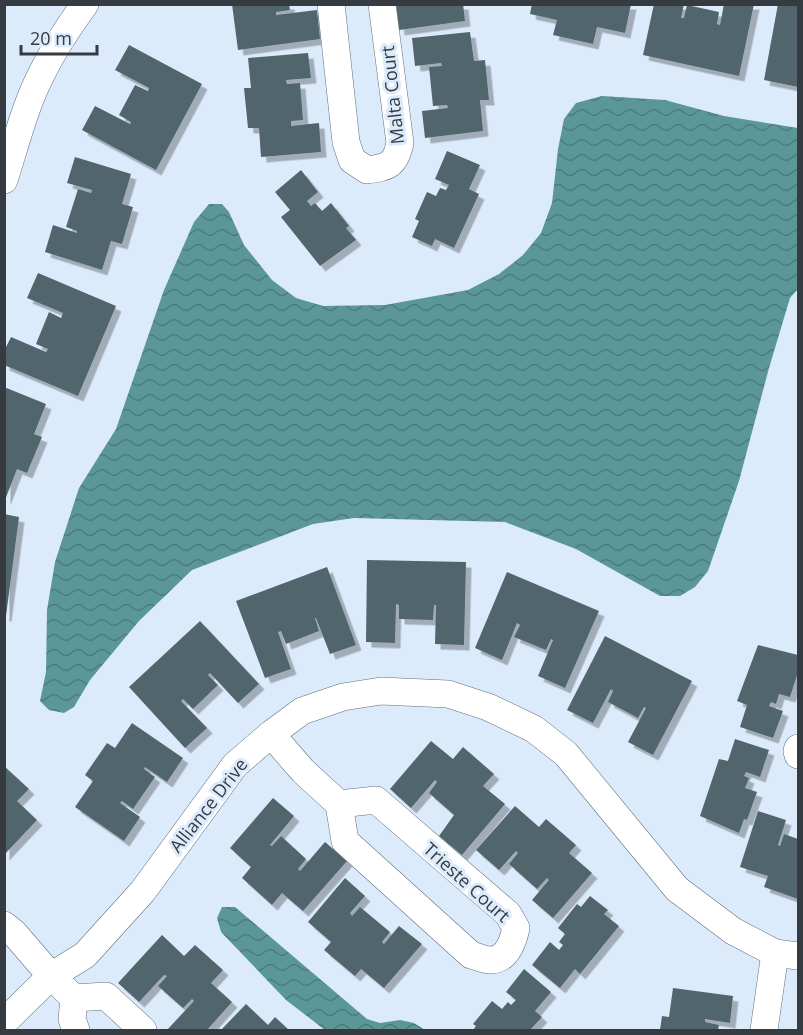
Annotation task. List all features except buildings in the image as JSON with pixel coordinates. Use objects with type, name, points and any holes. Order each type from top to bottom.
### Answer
[{"type":"street","points":[[4,180],[42,72],[66,30],[85,4]]},
{"type":"street","name":"Malta Court","points":[[331,4],[346,142],[352,160],[367,170],[387,167],[398,155],[400,143],[382,4]]},
{"type":"street","name":"Alliance Drive","points":[[4,1022],[51,976],[85,955],[136,898],[235,765],[302,711],[344,697],[381,691],[448,694],[488,707],[534,729],[567,754],[677,889],[733,931],[787,954]]},
{"type":"street","points":[[271,734],[303,771],[339,804]]},
{"type":"street","points":[[798,748],[798,755]]},
{"type":"street","name":"Trieste Court","points":[[376,800],[508,914],[516,928],[513,941],[505,955],[491,961],[471,955],[345,841],[339,804],[376,800]]},
{"type":"street","points":[[4,925],[74,998],[106,996],[143,1030]]},
{"type":"street","points":[[764,1030],[787,954]]},
{"type":"street","points":[[74,998],[72,1019],[76,1030]]},
{"type":"water","points":[[602,96],[665,100],[724,116],[798,128],[798,289],[790,298],[739,481],[708,571],[695,587],[680,596],[660,596],[576,549],[505,522],[354,518],[313,524],[192,570],[139,621],[90,680],[74,707],[64,713],[49,710],[40,701],[46,672],[47,610],[55,562],[79,488],[116,429],[164,290],[194,222],[209,204],[222,204],[229,212],[244,245],[272,280],[296,298],[323,306],[385,305],[468,290],[499,274],[523,255],[541,233],[552,203],[564,119],[576,103]]},
{"type":"water","points":[[222,907],[235,907],[367,1019],[380,1023],[400,1020],[414,1023],[425,1030],[325,1030],[286,1000],[221,932],[217,918]]}]
